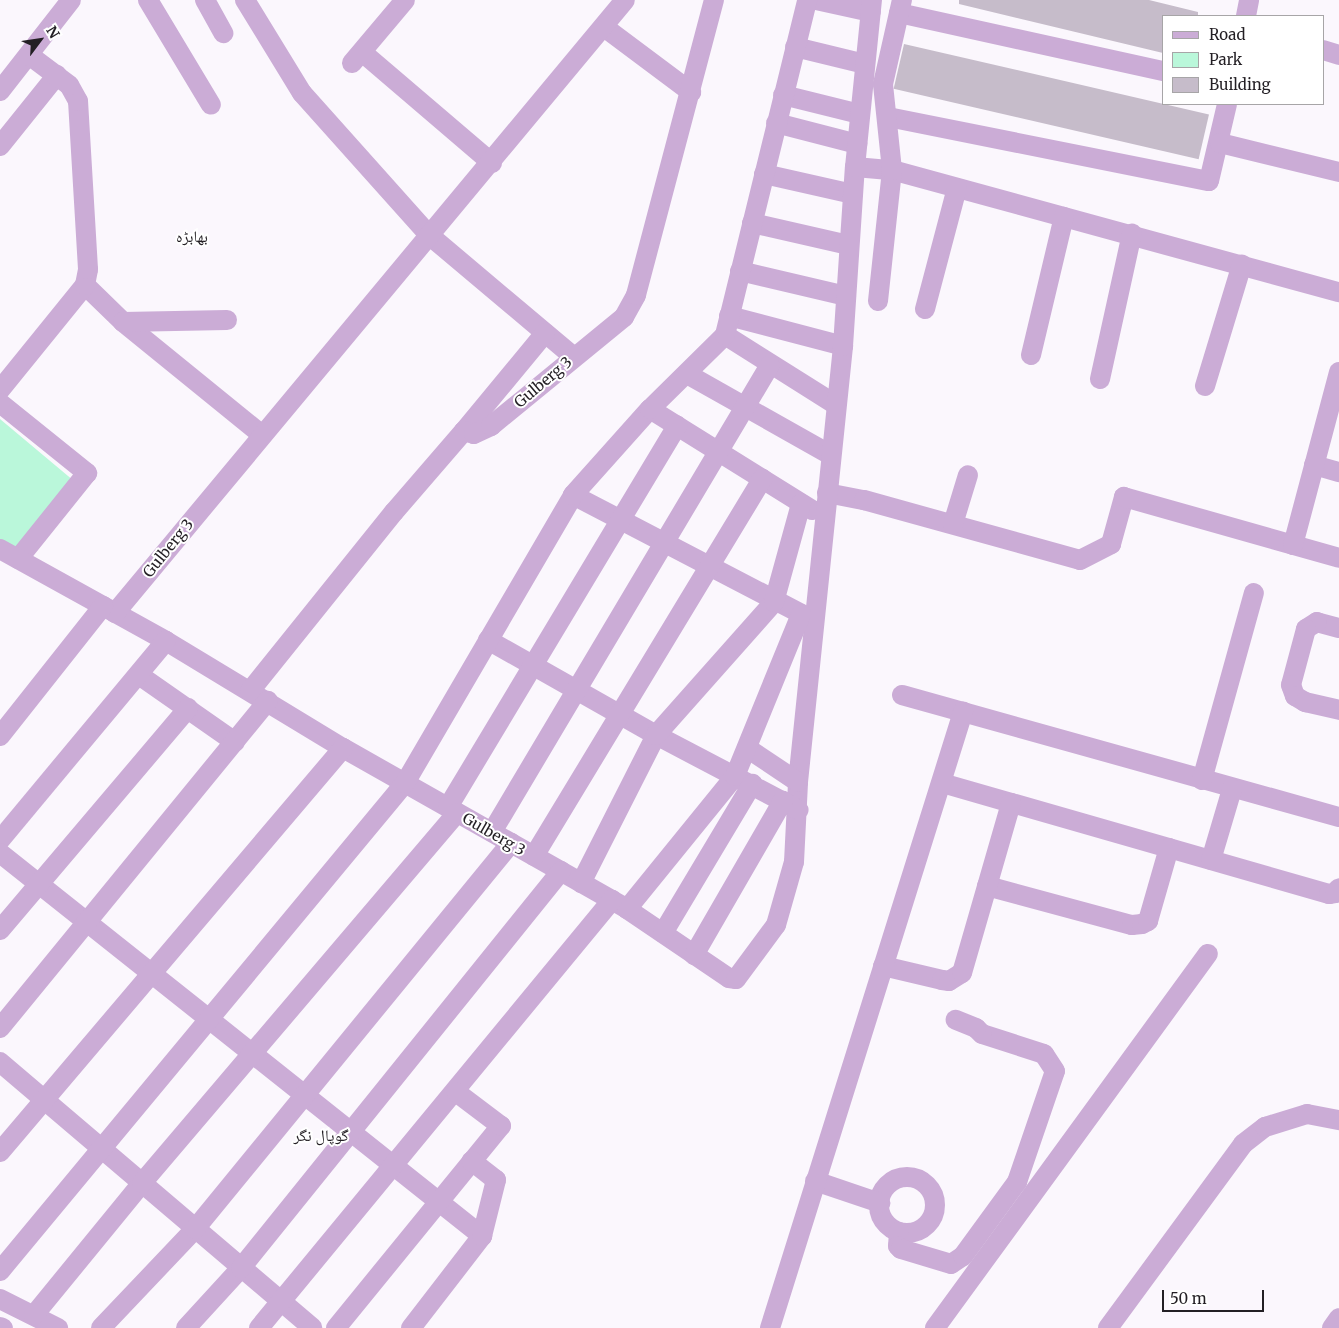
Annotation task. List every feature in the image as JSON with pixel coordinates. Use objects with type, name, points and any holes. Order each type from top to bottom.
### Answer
[{"type":"street","points":[[0,91],[71,0]]},
{"type":"street","points":[[148,0],[211,105]]},
{"type":"street","points":[[205,0],[223,33]]},
{"type":"street","points":[[245,0],[302,94],[429,235],[574,357]]},
{"type":"street","points":[[405,0],[357,58],[492,163]]},
{"type":"street","name":"Gulberg 3","points":[[109,609],[492,163],[625,0]]},
{"type":"street","name":"Gulberg 3","points":[[464,431],[474,434],[491,426],[574,357],[610,332],[624,317],[636,295],[714,0]]},
{"type":"street","points":[[0,1271],[100,1147],[405,783],[573,495],[650,409],[687,374],[727,325],[806,0]]},
{"type":"street","points":[[694,954],[791,806],[798,782],[809,618],[825,516],[843,346],[855,167],[871,6],[816,0]]},
{"type":"street","points":[[1246,15],[1249,0]]},
{"type":"street","points":[[878,301],[892,170],[888,117],[883,84],[900,7],[1162,71]]},
{"type":"street","points":[[604,27],[691,92]]},
{"type":"street","points":[[795,48],[865,64]]},
{"type":"street","points":[[1324,50],[1339,55]]},
{"type":"street","points":[[0,390],[85,285],[88,269],[78,101],[69,86],[29,55]]},
{"type":"street","points":[[0,146],[57,75]]},
{"type":"street","points":[[783,95],[860,114]]},
{"type":"street","points":[[888,117],[1209,181],[1220,143],[1228,105]]},
{"type":"street","points":[[776,124],[857,144]]},
{"type":"street","points":[[1220,143],[1339,172]]},
{"type":"street","points":[[855,167],[892,170],[1064,217],[1132,233],[1339,292]]},
{"type":"street","points":[[764,174],[853,194]]},
{"type":"street","points":[[925,309],[957,188]]},
{"type":"street","points":[[1030,355],[1064,217]]},
{"type":"street","points":[[752,222],[849,245]]},
{"type":"street","points":[[1100,379],[1132,233]]},
{"type":"street","points":[[1205,386],[1242,264]]},
{"type":"street","points":[[740,271],[846,296]]},
{"type":"street","points":[[85,285],[123,322],[261,434]]},
{"type":"street","points":[[123,322],[227,320]]},
{"type":"street","points":[[727,325],[843,346]]},
{"type":"street","points":[[727,325],[770,365],[836,405]]},
{"type":"street","points":[[0,1028],[235,742],[259,696],[394,512],[464,431],[544,333]]},
{"type":"street","points":[[492,832],[770,365]]},
{"type":"street","points":[[1293,545],[1339,372]]},
{"type":"street","points":[[687,374],[831,455]]},
{"type":"street","points":[[0,402],[87,473],[18,559]]},
{"type":"street","points":[[650,409],[720,450],[801,504],[825,516]]},
{"type":"street","points":[[34,1315],[453,810],[533,666],[677,426]]},
{"type":"street","points":[[1314,465],[1339,472]]},
{"type":"street","points":[[953,524],[968,475]]},
{"type":"street","points":[[534,856],[762,479]]},
{"type":"street","points":[[827,493],[953,524],[1080,560],[1111,544],[1124,497],[1339,558]]},
{"type":"street","points":[[573,495],[774,602],[809,618]]},
{"type":"street","points":[[581,883],[656,735],[774,602],[801,504]]},
{"type":"street","name":"Gulberg 3","points":[[0,549],[166,641],[343,748],[619,904],[694,954],[736,979],[776,925],[794,862],[791,806]]},
{"type":"street","points":[[1202,780],[1254,593]]},
{"type":"street","points":[[3,727],[109,609]]},
{"type":"street","points":[[663,933],[744,780],[747,748],[809,618]]},
{"type":"street","points":[[1339,628],[1317,622],[1306,629],[1290,685],[1295,696],[1306,702],[1339,710]]},
{"type":"street","points":[[488,640],[656,735],[791,806]]},
{"type":"street","points":[[0,840],[166,641]]},
{"type":"street","points":[[139,675],[235,742]]},
{"type":"street","points":[[902,695],[1232,789],[1339,817]]},
{"type":"street","points":[[0,930],[188,708]]},
{"type":"street","points":[[770,1328],[963,712]]},
{"type":"street","points":[[0,1152],[343,748]]},
{"type":"street","points":[[747,748],[798,782]]},
{"type":"street","points":[[259,1328],[456,1092],[619,904],[744,780]]},
{"type":"street","points":[[942,783],[1329,894],[1336,893],[1339,888]]},
{"type":"street","points":[[1211,860],[1232,789]]},
{"type":"street","points":[[883,966],[949,981],[962,973],[1011,803]]},
{"type":"street","points":[[101,1328],[195,1228],[511,843]]},
{"type":"street","points":[[987,886],[1132,925],[1142,924],[1148,921],[1169,848]]},
{"type":"street","points":[[0,853],[482,1236]]},
{"type":"street","points":[[186,1328],[241,1268],[561,871]]},
{"type":"street","points":[[935,1328],[1208,954]]},
{"type":"street","points":[[899,1232],[898,1246],[901,1250],[951,1264],[962,1256],[1017,1182],[1055,1071],[1044,1054],[982,1034],[976,1028],[956,1020]]},
{"type":"street","points":[[0,1062],[312,1328]]},
{"type":"street","points":[[336,1328],[501,1126],[456,1092]]},
{"type":"street","points":[[1108,1328],[1243,1144],[1266,1127],[1307,1114],[1339,1120]]},
{"type":"street","points":[[411,1328],[482,1236],[496,1180],[472,1161]]},
{"type":"street","points":[[817,1175],[881,1197]]},
{"type":"street","points":[[909,1177],[924,1183],[933,1195],[933,1216],[928,1224],[914,1232],[899,1232],[884,1221],[881,1197],[899,1178],[909,1177]]},
{"type":"street","points":[[0,1299],[58,1328]]},
{"type":"street","points":[[1332,1328],[1339,1318]]},
{"type":"green space","points":[[0,419],[74,481],[19,551],[0,539]]},
{"type":"building","points":[[959,0],[1149,0],[1198,12],[1198,15],[1162,15],[1162,53],[959,4]]},
{"type":"building","points":[[904,44],[1209,114],[1199,159],[894,89]]},
{"type":"district","name":"بھابڑہ","points":[[192,236]]},
{"type":"district","name":"گوپال نگر","points":[[321,1135]]}]
